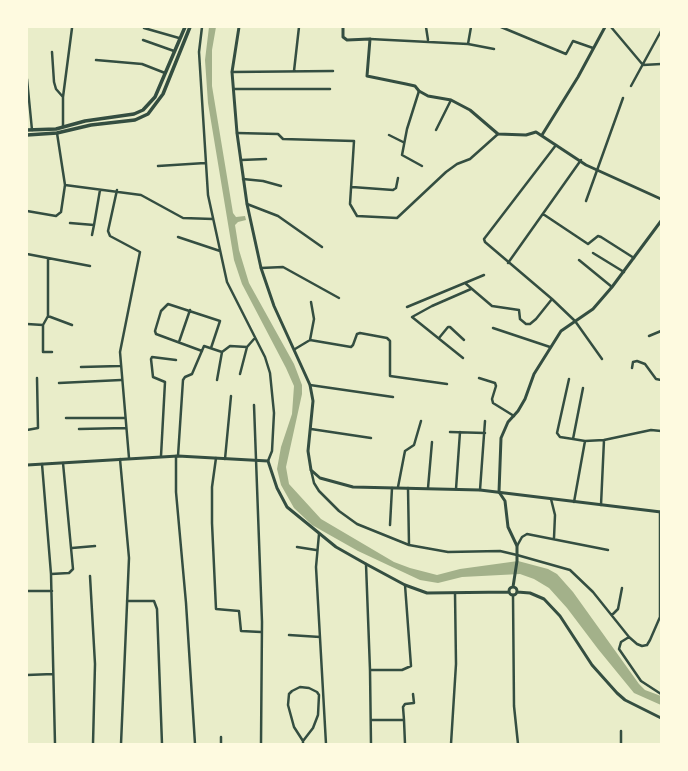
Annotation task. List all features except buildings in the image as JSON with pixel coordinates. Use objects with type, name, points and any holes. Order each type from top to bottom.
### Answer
[{"type":"main road","points":[[27,130],[63,127],[85,121],[138,113],[148,107],[155,97],[185,27]]},
{"type":"main road","points":[[27,135],[57,133],[102,123],[135,120],[148,114],[163,94],[190,27]]},
{"type":"street","points":[[202,27],[199,52],[205,163],[213,218],[227,282],[254,339],[265,357],[270,373],[274,413],[272,452],[268,461],[277,488],[287,507],[336,547],[405,585],[427,593],[455,594],[509,592],[513,595]]},
{"type":"street","points":[[239,27],[232,72],[237,133],[247,204],[261,268],[274,306],[295,349],[310,385],[313,401],[308,451],[311,470],[314,482],[319,491],[339,511],[357,524],[409,545],[448,552],[500,551],[517,554],[570,570],[593,592],[636,644],[647,645],[660,617],[660,512],[480,490],[353,487],[336,484],[320,478],[311,470]]},
{"type":"street","points":[[294,71],[299,27]]},
{"type":"street","points":[[343,27],[343,36],[348,40],[428,40],[468,44],[494,49]]},
{"type":"street","points":[[426,27],[428,40]]},
{"type":"street","points":[[468,44],[471,27]]},
{"type":"street","points":[[501,27],[566,54],[572,41],[593,48]]},
{"type":"street","points":[[542,135],[605,27]]},
{"type":"street","points":[[611,27],[643,65]]},
{"type":"street","points":[[63,127],[63,97],[72,28]]},
{"type":"street","points":[[144,28],[179,38]]},
{"type":"street","points":[[631,86],[661,31]]},
{"type":"street","points":[[370,39],[367,76],[415,86],[419,92],[428,96],[451,100],[470,110],[498,134],[526,135],[536,132],[597,170],[661,200]]},
{"type":"street","points":[[143,40],[174,51]]},
{"type":"street","points":[[52,52],[54,82],[56,89],[63,97]]},
{"type":"street","points":[[96,60],[142,64],[165,73]]},
{"type":"street","points":[[643,65],[661,64]]},
{"type":"street","points":[[232,72],[333,71]]},
{"type":"street","points":[[27,79],[32,130]]},
{"type":"street","points":[[234,89],[330,89]]},
{"type":"street","points":[[419,92],[403,142],[402,155],[422,166]]},
{"type":"street","points":[[586,201],[623,98]]},
{"type":"street","points":[[436,130],[451,100]]},
{"type":"street","points":[[27,211],[56,216],[61,212],[65,185],[57,133]]},
{"type":"street","points":[[237,133],[278,134],[283,139],[354,141],[350,204],[356,216],[397,218],[446,172],[476,155],[498,134]]},
{"type":"street","points":[[389,136],[403,142]]},
{"type":"street","points":[[556,145],[486,235],[485,242],[575,320],[602,359]]},
{"type":"street","points":[[241,160],[266,159]]},
{"type":"street","points":[[508,263],[581,160]]},
{"type":"street","points":[[158,166],[205,163]]},
{"type":"street","points":[[352,187],[393,190],[396,188],[398,178]]},
{"type":"street","points":[[243,179],[263,180],[281,186]]},
{"type":"street","points":[[65,185],[100,190],[117,190],[141,195],[183,218],[213,218]]},
{"type":"street","points":[[92,235],[100,190]]},
{"type":"street","points":[[117,190],[108,231],[110,236],[140,252],[128,320],[120,352],[121,380],[129,458]]},
{"type":"street","points":[[247,204],[278,216],[322,247]]},
{"type":"street","points":[[543,214],[588,244],[598,236],[634,258]]},
{"type":"street","points":[[517,592],[514,587],[517,561],[516,546],[508,527],[505,501],[499,492],[501,438],[508,422],[514,416],[525,398],[534,374],[561,331],[593,309],[624,272],[661,221]]},
{"type":"street","points":[[70,223],[94,224]]},
{"type":"street","points":[[178,237],[220,251]]},
{"type":"street","points":[[593,253],[624,272]]},
{"type":"street","points":[[27,254],[44,256],[48,259],[90,266]]},
{"type":"street","points":[[48,259],[48,316],[43,324],[43,352],[52,352]]},
{"type":"street","points":[[579,260],[612,287]]},
{"type":"street","points":[[261,268],[283,268],[339,298]]},
{"type":"street","points":[[407,307],[484,275]]},
{"type":"street","points":[[465,283],[470,289],[496,308],[509,307],[519,310],[520,319],[529,324],[536,319],[552,299]]},
{"type":"street","points":[[463,358],[412,317],[432,306],[470,289]]},
{"type":"street","points":[[310,340],[314,319],[311,302]]},
{"type":"street","points":[[202,351],[156,334],[155,331],[161,311],[168,304],[220,321],[211,348]]},
{"type":"street","points":[[179,342],[190,310]]},
{"type":"street","points":[[48,316],[72,325]]},
{"type":"street","points":[[27,324],[43,324]]},
{"type":"street","points":[[439,338],[448,327],[450,327],[464,340]]},
{"type":"street","points":[[493,328],[550,347]]},
{"type":"street","points":[[649,336],[661,331]]},
{"type":"street","points":[[295,349],[310,340],[351,347],[357,334],[360,333],[387,338],[390,341],[390,376],[447,384]]},
{"type":"street","points":[[240,374],[247,347],[254,339]]},
{"type":"street","points":[[195,744],[186,603],[176,492],[177,456],[183,380],[185,377],[192,374],[204,346],[222,352]]},
{"type":"street","points":[[217,380],[222,352],[230,346],[247,347]]},
{"type":"street","points":[[161,456],[165,382],[153,378],[151,359],[152,357],[176,360]]},
{"type":"street","points":[[632,368],[633,362],[637,361],[645,364],[656,379],[661,380]]},
{"type":"street","points":[[81,368],[120,366]]},
{"type":"street","points":[[27,430],[37,430],[38,426],[37,378]]},
{"type":"street","points":[[479,378],[495,383],[496,386],[492,399],[493,403],[514,416]]},
{"type":"street","points":[[569,379],[557,432],[560,437],[585,441],[604,440],[651,430],[661,430]]},
{"type":"street","points":[[59,383],[121,380]]},
{"type":"street","points":[[310,385],[393,398]]},
{"type":"street","points":[[573,440],[582,388]]},
{"type":"street","points":[[225,459],[231,396]]},
{"type":"street","points":[[254,405],[261,607],[261,744]]},
{"type":"street","points":[[66,418],[125,418]]},
{"type":"street","points":[[398,487],[405,451],[414,445],[421,421]]},
{"type":"street","points":[[480,490],[485,421]]},
{"type":"street","points":[[79,429],[126,428]]},
{"type":"street","points":[[311,429],[371,438]]},
{"type":"street","points":[[450,432],[485,434]]},
{"type":"street","points":[[456,489],[460,432]]},
{"type":"street","points":[[601,505],[604,440]]},
{"type":"street","points":[[574,502],[585,441]]},
{"type":"street","points":[[428,488],[432,442]]},
{"type":"street","points":[[27,465],[161,456],[268,461]]},
{"type":"street","points":[[216,458],[212,487],[216,609],[239,611],[241,631],[261,632]]},
{"type":"street","points":[[120,459],[129,558],[121,744]]},
{"type":"street","points":[[51,574],[73,572],[63,463]]},
{"type":"street","points":[[42,464],[52,592],[55,744]]},
{"type":"street","points":[[390,525],[392,488]]},
{"type":"street","points":[[408,488],[409,545]]},
{"type":"street","points":[[551,499],[555,516],[554,538]]},
{"type":"street","points":[[319,534],[316,550],[326,744]]},
{"type":"street","points":[[516,546],[522,536],[527,534],[554,538],[608,550]]},
{"type":"street","points":[[72,548],[96,546]]},
{"type":"street","points":[[297,547],[316,550]]},
{"type":"street","points":[[366,564],[371,744]]},
{"type":"street","points":[[90,576],[94,664],[93,744]]},
{"type":"street","points":[[370,670],[402,670],[410,666],[405,585]]},
{"type":"street","points":[[509,592],[510,588],[514,587]]},
{"type":"street","points":[[612,615],[618,609],[622,588]]},
{"type":"street","points":[[27,591],[52,592]]},
{"type":"street","points":[[513,595],[517,592],[530,594],[544,599],[560,616],[592,665],[617,693],[625,700],[661,718]]},
{"type":"street","points":[[451,744],[456,664],[455,594]]},
{"type":"street","points":[[513,595],[515,674],[514,706],[518,744]]},
{"type":"street","points":[[127,601],[154,601],[157,609],[162,744]]},
{"type":"street","points":[[289,635],[320,637]]},
{"type":"street","points":[[629,637],[621,642],[619,649],[622,656],[641,681],[661,694]]},
{"type":"street","points":[[27,675],[53,674]]},
{"type":"street","points":[[300,688],[309,688],[317,692],[319,695],[318,715],[303,742],[294,728],[288,705],[289,694],[300,688]]},
{"type":"street","points":[[405,744],[403,706],[405,704],[414,703],[413,694]]},
{"type":"street","points":[[371,720],[404,720]]},
{"type":"street","points":[[621,731],[621,744]]},
{"type":"street","points":[[221,737],[221,744]]},
{"type":"shaded area","points":[[209,27],[216,27],[212,50],[212,86],[233,213],[236,217],[245,216],[246,220],[238,222],[235,225],[239,250],[249,283],[294,364],[302,385],[302,394],[286,467],[289,484],[321,519],[394,562],[410,568],[437,575],[460,569],[518,561],[548,569],[557,574],[573,592],[639,684],[645,690],[661,696],[661,705],[634,693],[567,608],[549,588],[534,579],[520,574],[462,577],[438,583],[420,580],[358,551],[312,525],[294,508],[281,485],[277,469],[281,447],[292,414],[294,386],[242,284],[234,260],[208,103],[205,60]]}]
